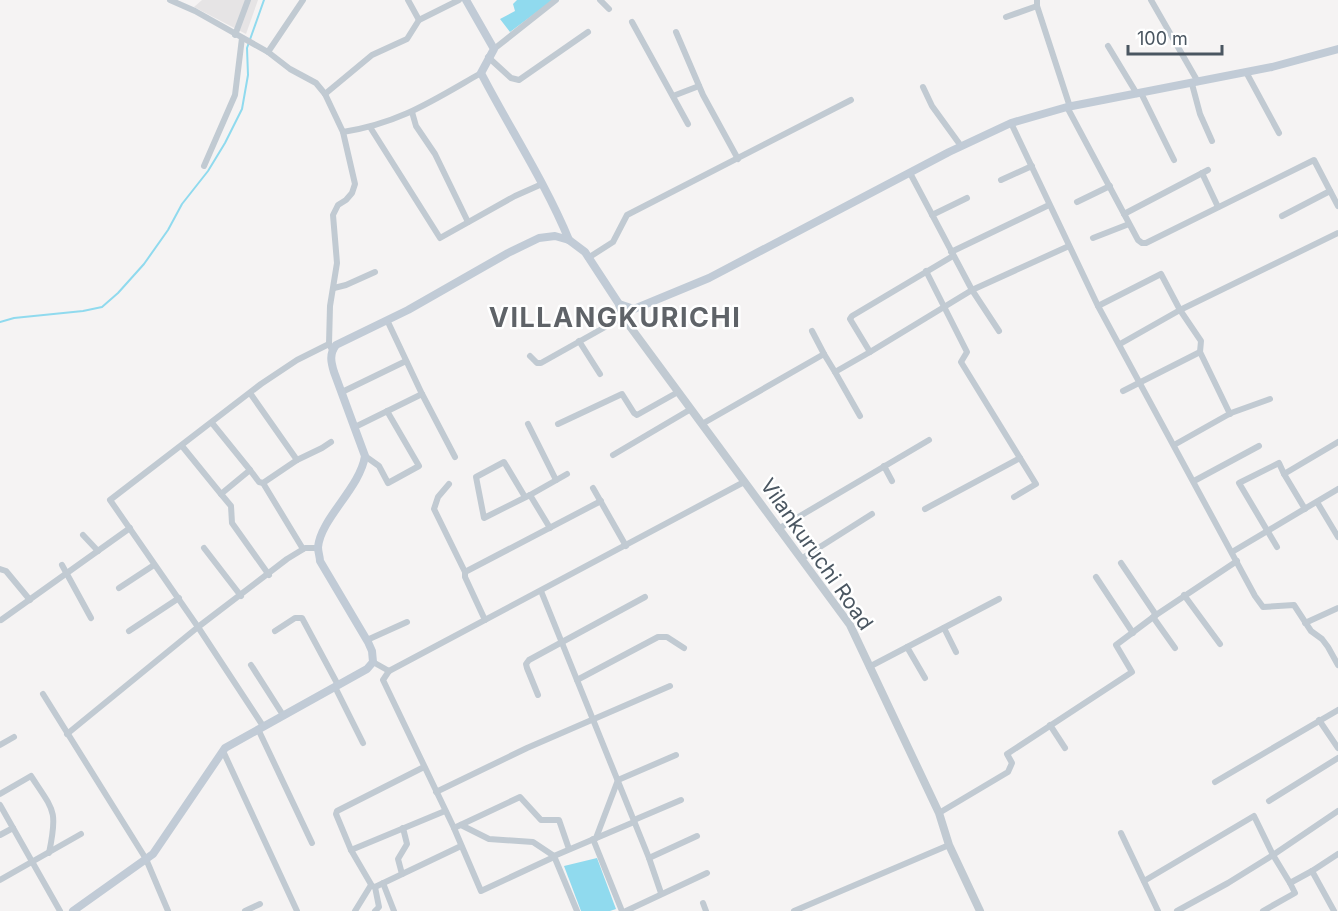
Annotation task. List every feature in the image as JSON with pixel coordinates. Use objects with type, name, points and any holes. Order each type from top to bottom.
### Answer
[{"type":"main road","points":[[466,0],[491,53],[481,73],[542,184],[569,240],[588,258],[619,304],[634,309],[709,279],[962,146],[1011,123],[1069,107],[1195,83],[1338,50]]},
{"type":"main road","points":[[73,911],[153,854],[223,750],[368,669],[373,662],[372,651],[367,640],[328,577],[320,561],[318,548],[329,523],[363,469],[365,456],[331,359],[331,347],[387,320],[539,238],[555,236],[569,240]]},
{"type":"street","points":[[170,0],[195,11],[268,52],[290,69],[316,83],[325,94],[343,132],[355,184],[352,193],[338,205],[333,215],[337,263],[330,306],[331,347],[297,360],[110,500],[179,598],[261,727],[312,843]]},
{"type":"street","points":[[235,34],[248,0]]},
{"type":"street","points":[[268,52],[303,0]]},
{"type":"street","points":[[408,0],[419,20]]},
{"type":"street","points":[[325,94],[372,56],[407,39],[419,20],[459,0]]},
{"type":"street","points":[[555,0],[491,53],[511,78],[519,80],[588,32]]},
{"type":"street","points":[[600,0],[609,9]]},
{"type":"street","points":[[1151,0],[1195,83],[1200,114],[1212,141]]},
{"type":"street","points":[[1006,17],[1037,3],[1069,107],[1129,224],[1142,243],[1314,160],[1338,206]]},
{"type":"street","points":[[632,22],[688,124]]},
{"type":"street","points":[[676,32],[699,86],[738,159]]},
{"type":"street","points":[[204,166],[235,95],[242,38]]},
{"type":"street","points":[[1108,46],[1139,94],[1174,160]]},
{"type":"street","points":[[1246,72],[1279,133]]},
{"type":"street","points":[[343,132],[370,127],[412,112],[481,73]]},
{"type":"street","points":[[673,96],[699,86]]},
{"type":"street","points":[[923,87],[933,106],[962,146]]},
{"type":"street","points":[[588,258],[613,242],[627,215],[851,100]]},
{"type":"street","points":[[412,112],[416,126],[435,154],[468,222]]},
{"type":"street","points":[[1011,123],[1098,306],[1263,607],[1294,605],[1311,632],[1322,639],[1337,662]]},
{"type":"street","points":[[370,127],[440,238],[515,196],[542,184]]},
{"type":"street","points":[[1001,180],[1032,166]]},
{"type":"street","points":[[1124,214],[1205,171],[1218,207]]},
{"type":"street","points":[[910,173],[972,290],[999,331]]},
{"type":"street","points":[[1077,202],[1110,186]]},
{"type":"street","points":[[1282,216],[1330,191]]},
{"type":"street","points":[[932,215],[967,198]]},
{"type":"street","points":[[870,352],[850,319],[852,316],[952,254],[1049,205]]},
{"type":"street","points":[[1094,238],[1129,224]]},
{"type":"street","points":[[1120,344],[1180,310],[1338,233]]},
{"type":"street","points":[[835,372],[972,290],[1069,246]]},
{"type":"street","points":[[926,271],[967,352],[961,362],[1036,484],[1014,497]]},
{"type":"street","points":[[334,288],[375,272]]},
{"type":"street","points":[[1098,306],[1161,274],[1180,310],[1201,341],[1200,352],[1230,414]]},
{"type":"street","name":"Vilankuruchi Road","points":[[619,304],[622,316],[850,625],[939,813],[949,845],[980,911]]},
{"type":"street","points":[[530,356],[537,363],[541,363],[622,316]]},
{"type":"street","points":[[387,320],[455,457]]},
{"type":"street","points":[[812,331],[860,416]]},
{"type":"street","points":[[579,341],[600,374]]},
{"type":"street","points":[[1123,391],[1200,352]]},
{"type":"street","points":[[702,424],[824,354]]},
{"type":"street","points":[[342,392],[406,361]]},
{"type":"street","points":[[558,423],[622,394],[637,415],[678,392]]},
{"type":"street","points":[[250,393],[297,460]]},
{"type":"street","points":[[355,428],[422,394]]},
{"type":"street","points":[[1174,445],[1230,414],[1270,399]]},
{"type":"street","points":[[613,455],[691,409]]},
{"type":"street","points":[[365,456],[379,466],[388,483],[419,466],[387,411]]},
{"type":"street","points":[[212,423],[259,482],[263,483],[303,549]]},
{"type":"street","points":[[528,424],[556,480]]},
{"type":"street","points":[[778,529],[929,440]]},
{"type":"street","points":[[263,483],[297,460],[331,442]]},
{"type":"street","points":[[1284,474],[1338,442]]},
{"type":"street","points":[[182,446],[231,506],[232,523],[269,575]]},
{"type":"street","points":[[1194,480],[1259,446]]},
{"type":"street","points":[[925,509],[1020,458]]},
{"type":"street","points":[[550,528],[528,496],[504,462],[476,477],[484,518],[528,496],[567,474]]},
{"type":"street","points":[[1277,547],[1239,483],[1279,463],[1305,509]]},
{"type":"street","points":[[884,466],[892,481]]},
{"type":"street","points":[[221,494],[250,470]]},
{"type":"street","points":[[681,800],[481,891],[454,828],[383,680],[389,671],[744,482]]},
{"type":"street","points":[[449,484],[438,497],[434,509],[465,572],[485,620]]},
{"type":"street","points":[[593,488],[626,546]]},
{"type":"street","points":[[1232,552],[1338,489]]},
{"type":"street","points":[[465,572],[601,501]]},
{"type":"street","points":[[1317,501],[1338,537]]},
{"type":"street","points":[[801,559],[872,514]]},
{"type":"street","points":[[1,620],[130,528]]},
{"type":"street","points":[[83,535],[98,551]]},
{"type":"street","points":[[204,548],[241,596]]},
{"type":"street","points":[[67,734],[198,627],[303,549],[318,548]]},
{"type":"street","points":[[939,813],[1008,772],[1012,763],[1007,754],[1132,672],[1116,645],[1184,595],[1237,561]]},
{"type":"street","points":[[1121,563],[1175,648]]},
{"type":"street","points":[[62,565],[91,618]]},
{"type":"street","points":[[119,588],[154,565]]},
{"type":"street","points":[[0,568],[6,571],[30,600]]},
{"type":"street","points":[[1096,577],[1133,633]]},
{"type":"street","points":[[541,591],[661,893]]},
{"type":"street","points":[[1184,595],[1220,644]]},
{"type":"street","points":[[538,695],[527,668],[527,662],[645,597]]},
{"type":"street","points":[[129,631],[179,598]]},
{"type":"street","points":[[869,667],[999,599]]},
{"type":"street","points":[[1305,623],[1338,608]]},
{"type":"street","points":[[275,631],[295,618],[302,618],[363,743]]},
{"type":"street","points":[[367,640],[407,622]]},
{"type":"street","points":[[944,628],[956,652]]},
{"type":"street","points":[[577,680],[658,637],[667,637],[684,648]]},
{"type":"street","points":[[907,647],[925,678]]},
{"type":"street","points":[[373,662],[389,671]]},
{"type":"street","points":[[251,665],[283,715]]},
{"type":"street","points":[[436,792],[518,752],[670,686]]},
{"type":"street","points":[[43,694],[146,859],[168,911]]},
{"type":"street","points":[[1215,782],[1338,710]]},
{"type":"street","points":[[1319,720],[1338,748]]},
{"type":"street","points":[[1050,725],[1065,748]]},
{"type":"street","points":[[0,745],[14,737]]},
{"type":"street","points":[[223,750],[297,911]]},
{"type":"street","points":[[676,755],[618,780],[595,838],[624,911],[707,873]]},
{"type":"street","points":[[1269,801],[1338,758]]},
{"type":"street","points":[[375,911],[379,907],[373,886],[351,850],[336,814],[337,811],[424,767]]},
{"type":"street","points":[[0,794],[31,776],[54,810],[55,826],[49,853]]},
{"type":"street","points":[[454,828],[520,797],[541,820],[559,820],[569,849]]},
{"type":"street","points":[[0,806],[60,911]]},
{"type":"street","points":[[351,850],[445,811]]},
{"type":"street","points":[[1177,911],[1274,855],[1338,811]]},
{"type":"street","points":[[1144,881],[1254,816],[1295,893],[1263,911]]},
{"type":"street","points":[[461,825],[489,839],[533,842],[554,856],[577,911]]},
{"type":"street","points":[[0,835],[13,828]]},
{"type":"street","points":[[402,874],[398,859],[407,844],[404,828]]},
{"type":"street","points":[[1121,833],[1158,911]]},
{"type":"street","points":[[0,880],[81,834]]},
{"type":"street","points":[[649,858],[697,836]]},
{"type":"street","points":[[794,911],[949,845]]},
{"type":"street","points":[[357,910],[373,886],[461,846]]},
{"type":"street","points":[[1290,883],[1312,872],[1338,854]]},
{"type":"street","points":[[1312,872],[1334,911]]},
{"type":"street","points":[[383,883],[394,911]]},
{"type":"street","points":[[703,903],[706,911]]},
{"type":"street","points":[[245,911],[260,904]]},
{"type":"shaded area","points":[[202,0],[258,0],[246,34],[194,7]]},
{"type":"water","points":[[517,0],[553,0],[510,32],[500,19],[515,11],[513,4]]},
{"type":"water","points":[[597,858],[616,909],[581,911],[564,866]]},
{"type":"waterway","points":[[0,322],[14,318],[102,307],[144,264],[168,230],[182,204],[208,171],[242,109],[248,75],[247,48],[264,0]]},
{"type":"district","name":"VILLANGKURICHI","points":[[615,317]]}]
